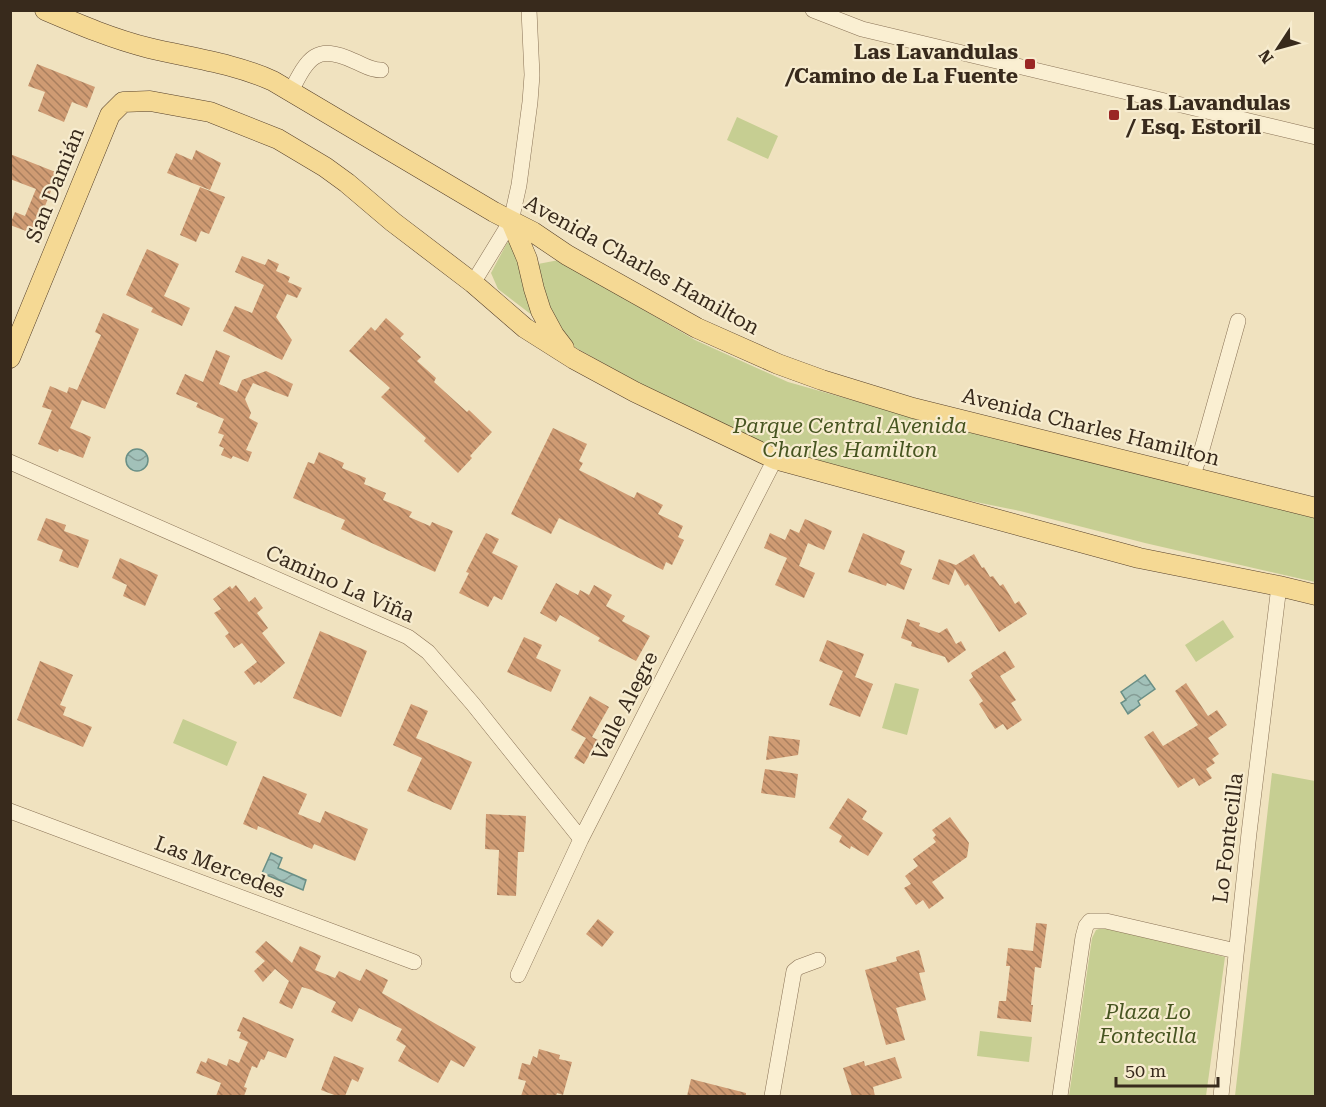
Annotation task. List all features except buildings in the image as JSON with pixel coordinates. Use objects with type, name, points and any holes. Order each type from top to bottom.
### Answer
[{"type":"main road","name":"Avenida Charles Hamilton","points":[[45,10],[106,36],[234,66],[254,73],[291,91],[532,232],[567,255],[697,328],[750,352],[822,380],[913,408],[1316,507]]},
{"type":"main road","name":"San Damián","points":[[10,358],[110,115],[123,102],[150,101],[194,109],[233,120],[278,139],[325,167],[473,283]]},
{"type":"main road","points":[[511,221],[527,259],[541,310],[554,334],[574,359]]},
{"type":"main road","points":[[527,259],[548,252],[567,255]]},
{"type":"main road","points":[[473,283],[525,328],[574,359],[634,392],[775,459],[1139,558],[1316,595]]},
{"type":"street","points":[[473,283],[511,221],[519,185],[530,102],[532,49],[529,10]]},
{"type":"street","points":[[813,10],[862,29],[1316,137]]},
{"type":"street","points":[[291,91],[304,66],[318,54],[336,54],[371,70],[381,70]]},
{"type":"street","points":[[1192,477],[1238,321]]},
{"type":"street","name":"Valle Alegre","points":[[518,975],[581,839],[775,459]]},
{"type":"street","name":"Camino La Viña","points":[[10,462],[408,637],[428,652],[458,686],[581,839]]},
{"type":"street","name":"Lo Fontecilla","points":[[1221,1096],[1279,586]]},
{"type":"street","name":"Las Mercedes","points":[[10,811],[414,962]]},
{"type":"street","points":[[1060,1096],[1083,937],[1090,921],[1106,921],[1236,951]]},
{"type":"street","points":[[772,1096],[794,971],[818,960]]},
{"type":"green space","points":[[737,117],[778,136],[768,159],[727,140]]},
{"type":"green space","name":"Parque Central Avenida Charles Hamilton","points":[[511,241],[522,267],[559,260],[695,340],[788,382],[912,417],[1315,518],[1315,582],[1145,543],[1020,511],[839,474],[782,452],[638,383],[571,345],[498,289],[491,273],[507,243]]},
{"type":"green space","points":[[1223,620],[1234,637],[1196,662],[1185,645]]},
{"type":"green space","points":[[895,683],[919,689],[907,735],[882,728]]},
{"type":"green space","points":[[183,719],[237,742],[227,766],[173,743]]},
{"type":"green space","points":[[1272,773],[1315,781],[1315,1096],[1235,1096]]},
{"type":"green space","name":"Plaza Lo Fontecilla","points":[[1105,927],[1225,957],[1206,1096],[1069,1096],[1092,938],[1096,930]]},
{"type":"green space","points":[[980,1031],[1032,1037],[1029,1062],[977,1056]]},
{"type":"water","points":[[137,449],[145,452],[148,460],[145,468],[137,471],[129,468],[126,460],[129,452]]},
{"type":"water","points":[[1145,675],[1155,689],[1138,701],[1140,705],[1128,714],[1121,703],[1126,700],[1121,692]]},
{"type":"water","points":[[271,853],[282,858],[278,868],[306,880],[303,890],[262,873]]},
{"type":"place","name":"Las Lavandulas /Camino de La Fuente","points":[[1030,64]]},
{"type":"place","name":"Las Lavandulas / Esq. Estoril","points":[[1114,115]]}]
